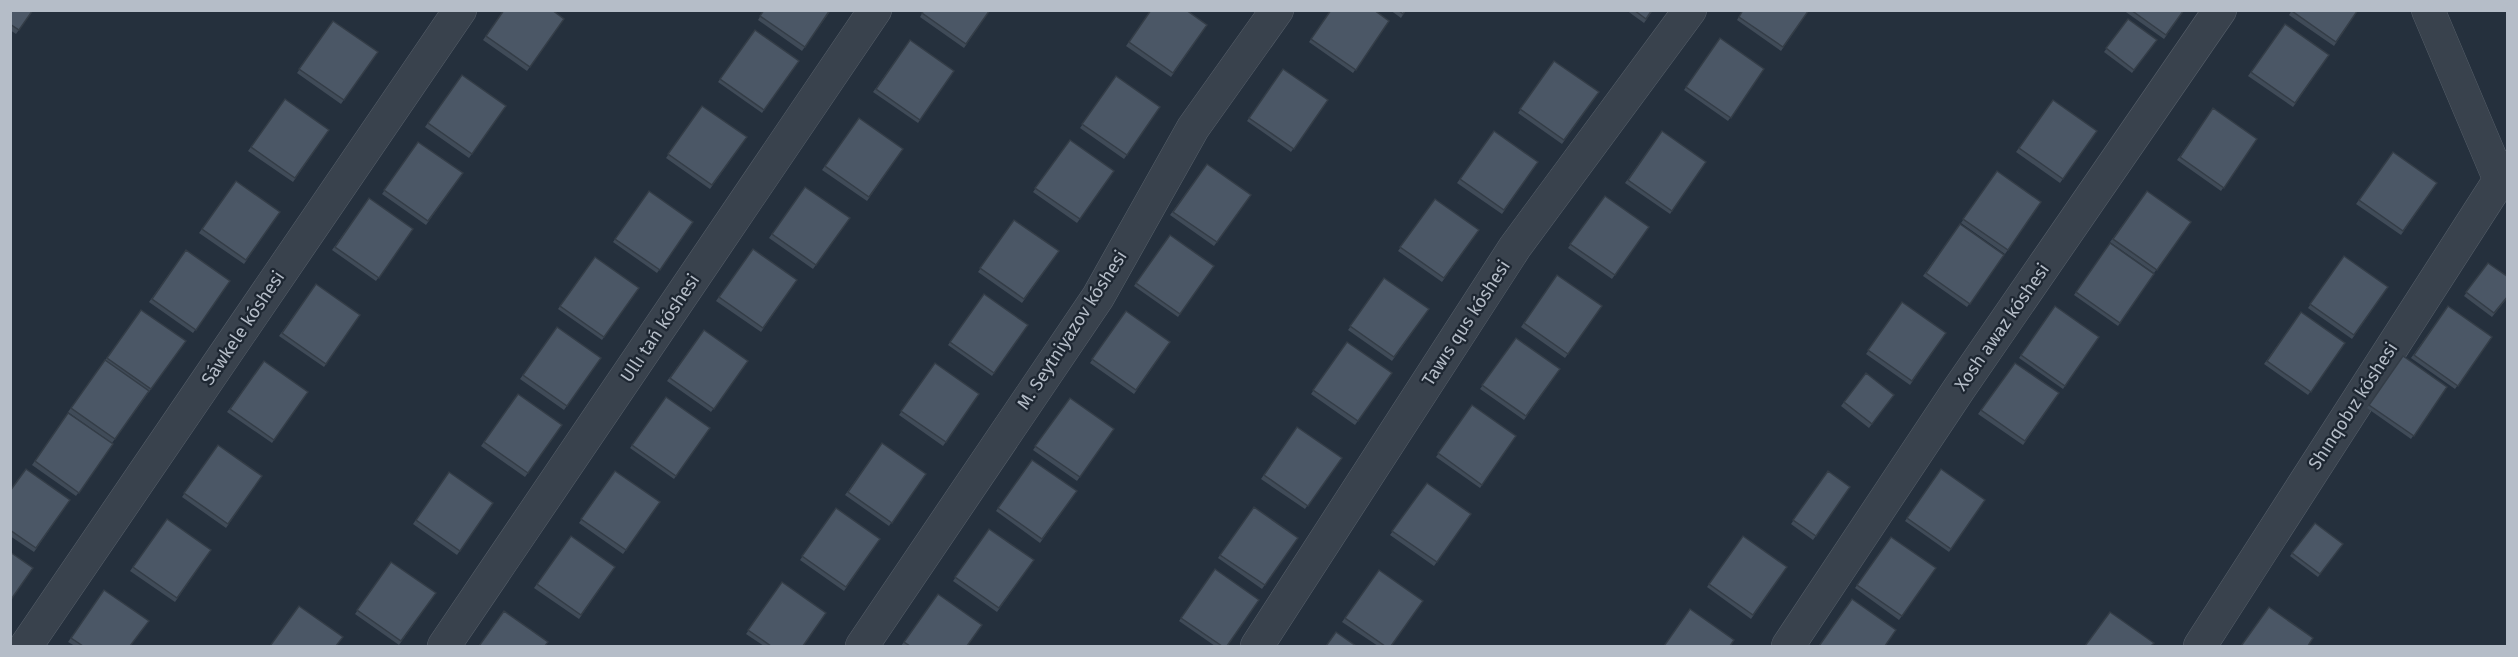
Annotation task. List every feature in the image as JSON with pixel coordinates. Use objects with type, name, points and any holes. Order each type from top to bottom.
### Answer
[{"type":"street","name":"Sáwkele kóshesi","points":[[26,646],[460,10]]},
{"type":"street","name":"Ullı tań kóshesi","points":[[444,646],[875,10]]},
{"type":"street","name":"M. Seytniyazov kóshesi","points":[[862,646],[1098,297],[1194,128],[1277,10]]},
{"type":"street","name":"Tawıs qus kóshesi","points":[[1257,646],[1515,247],[1690,10]]},
{"type":"street","name":"Xosh awaz kóshesi","points":[[1788,646],[1959,389],[2220,10]]},
{"type":"street","points":[[2428,10],[2505,177]]},
{"type":"street","name":"Shınqobız kóshesi","points":[[2200,646],[2505,177]]},
{"type":"building","points":[[10,10],[33,10],[19,30],[10,24]]},
{"type":"building","points":[[504,10],[552,10],[564,19],[530,67],[486,36]]},
{"type":"building","points":[[764,10],[830,10],[805,47],[760,16]]},
{"type":"building","points":[[924,10],[990,10],[966,44],[922,13]]},
{"type":"building","points":[[1151,10],[1186,10],[1207,25],[1173,73],[1129,42]]},
{"type":"building","points":[[1331,10],[1374,10],[1389,21],[1356,70],[1311,39]]},
{"type":"building","points":[[1634,10],[1652,10],[1646,19]]},
{"type":"building","points":[[1743,10],[1809,10],[1783,47],[1739,17]]},
{"type":"building","points":[[2131,10],[2184,10],[2166,35]]},
{"type":"building","points":[[2292,10],[2358,10],[2336,42]]},
{"type":"building","points":[[2128,19],[2157,40],[2134,70],[2106,48]]},
{"type":"building","points":[[333,21],[378,52],[344,100],[299,69]]},
{"type":"building","points":[[2285,24],[2329,55],[2295,103],[2251,72]]},
{"type":"building","points":[[755,30],[799,61],[764,110],[720,79]]},
{"type":"building","points":[[1720,38],[1764,69],[1731,118],[1686,87]]},
{"type":"building","points":[[910,40],[954,71],[920,120],[876,89]]},
{"type":"building","points":[[1554,61],[1599,92],[1564,140],[1520,109]]},
{"type":"building","points":[[1283,69],[1328,100],[1294,149],[1249,118]]},
{"type":"building","points":[[462,75],[506,106],[472,154],[428,123]]},
{"type":"building","points":[[1116,76],[1160,107],[1127,155],[1082,124]]},
{"type":"building","points":[[285,99],[329,130],[295,178],[251,147]]},
{"type":"building","points":[[2053,100],[2097,131],[2063,179],[2019,148]]},
{"type":"building","points":[[702,106],[747,137],[712,185],[668,154]]},
{"type":"building","points":[[2213,108],[2257,139],[2224,188],[2180,157]]},
{"type":"building","points":[[859,118],[903,149],[869,197],[825,166]]},
{"type":"building","points":[[1494,131],[1538,162],[1504,210],[1460,179]]},
{"type":"building","points":[[1662,131],[1706,162],[1672,211],[1628,180]]},
{"type":"building","points":[[1070,140],[1114,171],[1080,219],[1035,188]]},
{"type":"building","points":[[418,142],[463,173],[428,221],[384,190]]},
{"type":"building","points":[[2393,152],[2437,183],[2403,231],[2359,200]]},
{"type":"building","points":[[1207,164],[1251,195],[1217,242],[1173,212]]},
{"type":"building","points":[[1997,171],[2041,202],[2008,250],[1963,219]]},
{"type":"building","points":[[236,181],[280,212],[246,260],[202,229]]},
{"type":"building","points":[[805,187],[850,218],[816,265],[772,234]]},
{"type":"building","points":[[649,191],[693,222],[660,270],[615,239]]},
{"type":"building","points":[[2147,191],[2191,222],[2157,270],[2113,239]]},
{"type":"building","points":[[1605,196],[1649,227],[1615,275],[1570,244]]},
{"type":"building","points":[[369,198],[413,229],[379,278],[335,247]]},
{"type":"building","points":[[1435,199],[1479,230],[1444,278],[1400,247]]},
{"type":"building","points":[[1014,220],[1059,251],[1024,299],[980,268]]},
{"type":"building","points":[[1960,224],[2004,255],[1970,304],[1926,273]]},
{"type":"building","points":[[1170,235],[1214,266],[1180,314],[1136,283]]},
{"type":"building","points":[[2110,243],[2154,274],[2120,323],[2076,292]]},
{"type":"building","points":[[753,249],[797,280],[763,328],[719,297]]},
{"type":"building","points":[[186,250],[230,281],[196,330],[152,299]]},
{"type":"building","points":[[2344,256],[2388,287],[2354,335],[2310,304]]},
{"type":"building","points":[[595,257],[639,288],[604,337],[560,306]]},
{"type":"building","points":[[2488,263],[2508,277],[2508,296],[2494,313],[2466,292]]},
{"type":"building","points":[[1557,275],[1602,306],[1568,354],[1524,323]]},
{"type":"building","points":[[1384,278],[1429,309],[1394,357],[1350,326]]},
{"type":"building","points":[[316,284],[360,315],[326,364],[282,333]]},
{"type":"building","points":[[984,294],[1028,325],[994,373],[950,342]]},
{"type":"building","points":[[1902,302],[1946,333],[1912,381],[1868,350]]},
{"type":"building","points":[[2055,306],[2099,337],[2065,386],[2021,355]]},
{"type":"building","points":[[2448,306],[2492,337],[2458,386],[2414,355]]},
{"type":"building","points":[[141,310],[186,341],[151,389],[107,358]]},
{"type":"building","points":[[1126,311],[1170,342],[1136,390],[1092,359]]},
{"type":"building","points":[[2301,312],[2345,343],[2311,392],[2267,361]]},
{"type":"building","points":[[557,327],[601,358],[567,406],[523,375]]},
{"type":"building","points":[[704,330],[748,361],[714,409],[670,378]]},
{"type":"building","points":[[1516,338],[1560,369],[1526,416],[1482,385]]},
{"type":"building","points":[[1347,342],[1392,373],[1358,421],[1313,390]]},
{"type":"building","points":[[2403,356],[2447,387],[2414,436],[2369,405]]},
{"type":"building","points":[[105,360],[149,391],[115,439],[71,408]]},
{"type":"building","points":[[264,361],[308,392],[274,440],[230,409]]},
{"type":"building","points":[[935,363],[979,394],[946,442],[901,411]]},
{"type":"building","points":[[2015,363],[2059,393],[2025,441],[1981,410]]},
{"type":"building","points":[[1866,373],[1894,395],[1872,424],[1844,402]]},
{"type":"building","points":[[518,394],[562,425],[528,473],[484,442]]},
{"type":"building","points":[[666,397],[710,428],[676,476],[632,445]]},
{"type":"building","points":[[1070,398],[1114,429],[1080,477],[1035,446]]},
{"type":"building","points":[[1472,405],[1516,436],[1482,485],[1438,453]]},
{"type":"building","points":[[68,413],[113,444],[79,493],[35,461]]},
{"type":"building","points":[[1297,427],[1342,458],[1308,506],[1264,475]]},
{"type":"building","points":[[882,443],[926,474],[892,523],[848,492]]},
{"type":"building","points":[[218,445],[262,476],[228,524],[184,493]]},
{"type":"building","points":[[1032,460],[1077,491],[1042,539],[998,508]]},
{"type":"building","points":[[26,469],[70,500],[36,548],[10,530],[10,491]]},
{"type":"building","points":[[1941,469],[1985,500],[1951,549],[1907,518]]},
{"type":"building","points":[[615,471],[660,502],[626,550],[581,519]]},
{"type":"building","points":[[1828,471],[1850,487],[1816,536],[1793,520]]},
{"type":"building","points":[[449,472],[493,503],[460,551],[416,520]]},
{"type":"building","points":[[1427,483],[1471,514],[1437,562],[1392,531]]},
{"type":"building","points":[[1254,507],[1298,538],[1265,585],[1220,555]]},
{"type":"building","points":[[836,508],[880,539],[846,587],[802,556]]},
{"type":"building","points":[[167,519],[211,550],[177,598],[133,567]]},
{"type":"building","points":[[2315,523],[2343,544],[2320,574],[2292,553]]},
{"type":"building","points":[[989,529],[1034,560],[999,608],[955,577]]},
{"type":"building","points":[[571,536],[615,567],[581,615],[537,584]]},
{"type":"building","points":[[1743,536],[1787,567],[1753,615],[1709,584]]},
{"type":"building","points":[[1891,537],[1936,568],[1902,616],[1857,585]]},
{"type":"building","points":[[10,552],[33,568],[10,601]]},
{"type":"building","points":[[391,562],[436,593],[401,641],[357,610]]},
{"type":"building","points":[[1215,569],[1259,600],[1227,646],[1222,646],[1181,618]]},
{"type":"building","points":[[1379,570],[1423,601],[1391,646],[1385,646],[1345,618]]},
{"type":"building","points":[[782,582],[826,613],[803,646],[771,646],[748,630]]},
{"type":"building","points":[[104,590],[149,621],[130,646],[83,646],[71,638]]},
{"type":"building","points":[[938,594],[982,625],[967,646],[910,646],[904,642]]},
{"type":"building","points":[[1852,599],[1896,630],[1885,646],[1819,646]]},
{"type":"building","points":[[299,606],[343,637],[336,646],[270,646]]},
{"type":"building","points":[[2269,607],[2313,638],[2308,646],[2241,646]]},
{"type":"building","points":[[1690,609],[1734,640],[1730,646],[1664,646]]},
{"type":"building","points":[[504,611],[548,642],[545,646],[479,646]]},
{"type":"building","points":[[2110,612],[2154,643],[2151,646],[2085,646]]},
{"type":"building","points":[[1336,632],[1356,646],[1326,646]]}]
